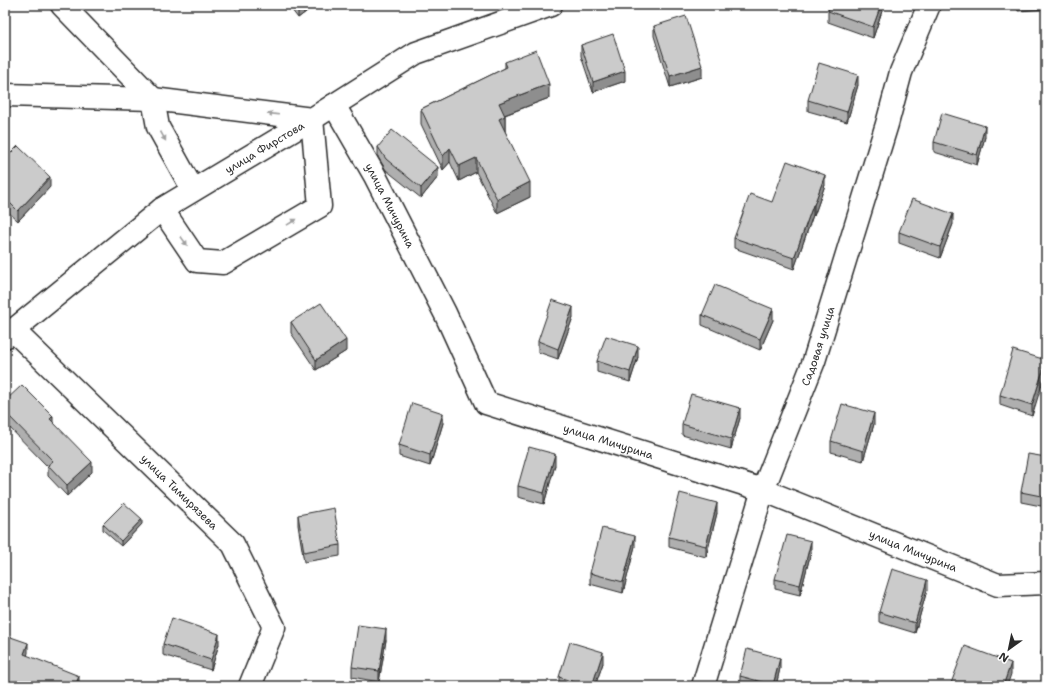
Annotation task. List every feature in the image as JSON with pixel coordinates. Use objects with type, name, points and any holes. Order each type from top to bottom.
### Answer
[{"type":"street","points":[[62,5],[153,99],[158,127],[193,190]]},
{"type":"street","name":"улица Фирстова","points":[[9,334],[162,209],[312,119],[416,53],[551,5]]},
{"type":"street","name":"Садовая улица","points":[[703,686],[763,490],[814,361],[887,124],[901,72],[929,5]]},
{"type":"street","points":[[5,95],[153,99],[312,119],[320,206],[223,263],[198,261],[162,209]]},
{"type":"street","name":"улица Мичурина","points":[[334,105],[375,176],[444,313],[486,403],[763,490],[998,585],[1046,584]]},
{"type":"street","name":"улица Тимирязева","points":[[9,334],[233,544],[274,627],[250,686]]},
{"type":"building","points":[[830,5],[881,5],[873,27],[828,11]]},
{"type":"building","points":[[686,16],[702,66],[670,76],[654,26]]},
{"type":"building","points":[[613,34],[625,71],[593,82],[581,45]]},
{"type":"building","points":[[536,50],[549,84],[499,103],[505,116],[499,119],[530,182],[497,199],[476,158],[459,166],[450,148],[443,156],[421,109],[507,67],[505,62]]},
{"type":"building","points":[[819,63],[858,75],[847,112],[808,100]]},
{"type":"building","points":[[942,113],[985,126],[977,155],[934,142]]},
{"type":"building","points":[[392,130],[438,167],[421,188],[386,159],[378,147]]},
{"type":"building","points":[[18,146],[50,177],[18,211],[5,198],[5,159]]},
{"type":"building","points":[[787,161],[825,175],[794,258],[734,238],[750,194],[772,202]]},
{"type":"building","points":[[912,199],[953,214],[940,247],[899,232]]},
{"type":"building","points":[[715,285],[773,309],[760,339],[702,315]]},
{"type":"building","points":[[552,300],[573,307],[558,349],[538,341]]},
{"type":"building","points":[[321,303],[346,340],[316,360],[291,322]]},
{"type":"building","points":[[606,336],[638,346],[630,372],[597,361]]},
{"type":"building","points":[[1013,350],[1046,360],[1032,405],[1000,395]]},
{"type":"building","points":[[22,385],[53,416],[50,419],[92,462],[67,485],[48,465],[53,461],[5,412],[5,401]]},
{"type":"building","points":[[691,394],[740,408],[731,439],[682,424]]},
{"type":"building","points":[[412,403],[443,413],[430,455],[399,445]]},
{"type":"building","points":[[842,404],[874,413],[863,451],[831,441]]},
{"type":"building","points":[[529,447],[555,454],[544,493],[518,486]]},
{"type":"building","points":[[1028,454],[1046,457],[1046,497],[1021,492]]},
{"type":"building","points":[[680,493],[717,503],[706,546],[669,537]]},
{"type":"building","points":[[124,503],[142,519],[121,541],[103,524]]},
{"type":"building","points":[[334,508],[340,545],[304,552],[298,515]]},
{"type":"building","points":[[602,528],[635,536],[623,582],[590,573]]},
{"type":"building","points":[[787,535],[811,541],[800,585],[775,579]]},
{"type":"building","points":[[892,569],[927,580],[915,623],[879,612]]},
{"type":"building","points":[[172,618],[219,634],[211,660],[163,644]]},
{"type":"building","points":[[358,625],[386,629],[379,671],[352,667]]},
{"type":"building","points":[[5,635],[28,643],[24,654],[79,676],[75,686],[5,686]]},
{"type":"building","points":[[1046,636],[1046,654],[1041,653]]},
{"type":"building","points":[[570,642],[603,652],[592,686],[585,686],[559,677]]},
{"type":"building","points":[[965,646],[1011,663],[1003,686],[950,686]]},
{"type":"building","points":[[747,649],[780,658],[773,685],[740,676]]}]
